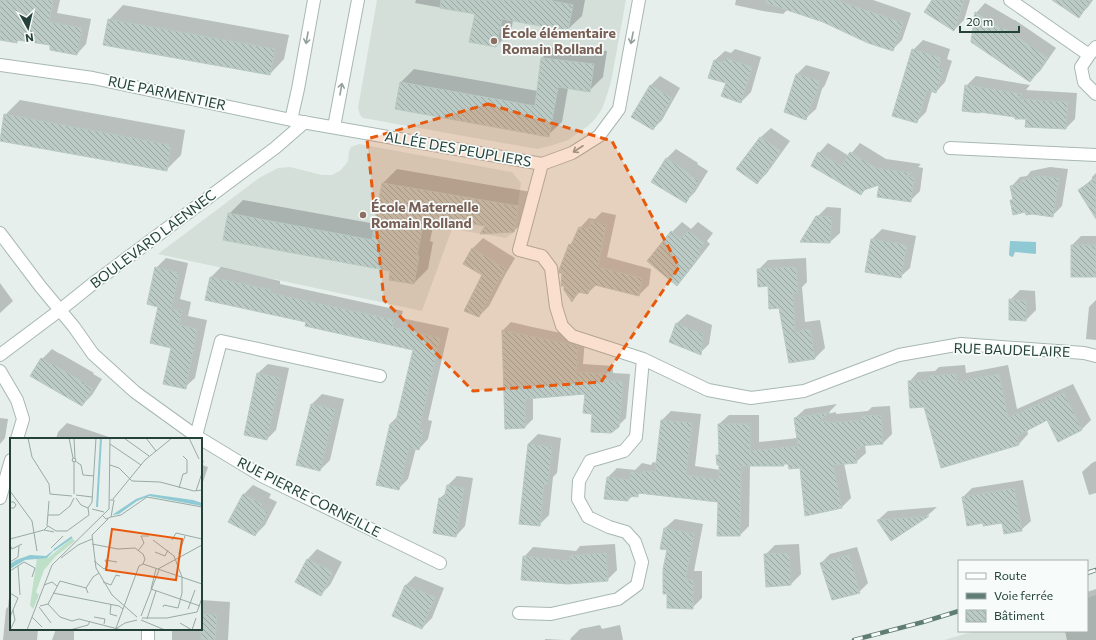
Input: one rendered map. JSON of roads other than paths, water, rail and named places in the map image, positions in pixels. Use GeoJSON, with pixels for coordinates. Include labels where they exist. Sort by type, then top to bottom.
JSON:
{"type":"FeatureCollection","features":[{"type":"Feature","properties":{"kind":"street"},"geometry":{"type":"LineString","coordinates":[[291,120],[314,0]]}},
{"type":"Feature","properties":{"kind":"street"},"geometry":{"type":"LineString","coordinates":[[334,127],[358,0]]}},
{"type":"Feature","properties":{"kind":"street","name":"ALLÉE DES PEUPLIERS"},"geometry":{"type":"LineString","coordinates":[[334,127],[542,164],[572,153],[599,136],[618,109],[639,0]]}},
{"type":"Feature","properties":{"kind":"street"},"geometry":{"type":"LineString","coordinates":[[1010,0],[1092,51],[1081,67],[1084,82],[1096,94]]}},
{"type":"Feature","properties":{"kind":"street","name":"RUE PARMENTIER"},"geometry":{"type":"LineString","coordinates":[[0,65],[93,78],[291,120],[334,127]]}},
{"type":"Feature","properties":{"kind":"street","name":"BOULEVARD LAENNEC"},"geometry":{"type":"LineString","coordinates":[[0,355],[275,148],[305,122]]}},
{"type":"Feature","properties":{"kind":"street"},"geometry":{"type":"LineString","coordinates":[[950,148],[1096,155]]}},
{"type":"Feature","properties":{"kind":"street","name":"RUE BAUDELAIRE"},"geometry":{"type":"LineString","coordinates":[[542,164],[519,250],[542,256],[551,268],[554,304],[562,326],[572,336],[643,359],[708,390],[751,398],[804,391],[899,355],[961,344],[1084,353],[1096,356]]}},
{"type":"Feature","properties":{"kind":"street","name":"RUE PIERRE CORNEILLE"},"geometry":{"type":"LineString","coordinates":[[1,237],[60,310],[93,354],[135,392],[199,438]]}},
{"type":"Feature","properties":{"kind":"street"},"geometry":{"type":"LineString","coordinates":[[196,436],[221,341],[380,376]]}},
{"type":"Feature","properties":{"kind":"street"},"geometry":{"type":"LineString","coordinates":[[520,613],[551,614],[618,599],[637,585],[642,562],[635,542],[626,532],[609,527],[588,517],[578,499],[578,481],[590,461],[624,451],[636,437],[643,359]]}},
{"type":"Feature","properties":{"kind":"street"},"geometry":{"type":"LineString","coordinates":[[0,371],[17,400],[23,419],[17,438]]}},
{"type":"Feature","properties":{"kind":"street","name":"RUE PIERRE CORNEILLE"},"geometry":{"type":"LineString","coordinates":[[202,440],[262,476],[440,564]]}},
{"type":"Feature","properties":{"kind":"street"},"geometry":{"type":"LineString","coordinates":[[0,498],[10,463]]}},
{"type":"Feature","properties":{"kind":"water"},"geometry":{"type":"Polygon","coordinates":[[[1010,241],[1036,242],[1036,253],[1015,252],[1013,257],[1010,256],[1010,241]]]}},
{"type":"Feature","properties":{"kind":"railway"},"geometry":{"type":"LineString","coordinates":[[1088,573],[1096,570]]}},
{"type":"Feature","properties":{"kind":"railway"},"geometry":{"type":"LineString","coordinates":[[854,640],[958,611]]}},
{"type":"Feature","properties":{"kind":"place","name":"École élémentaire Romain Rolland"},"geometry":{"type":"Point","coordinates":[494,41]}},
{"type":"Feature","properties":{"kind":"place","name":"École Maternelle Romain Rolland"},"geometry":{"type":"Point","coordinates":[363,215]}}]}
